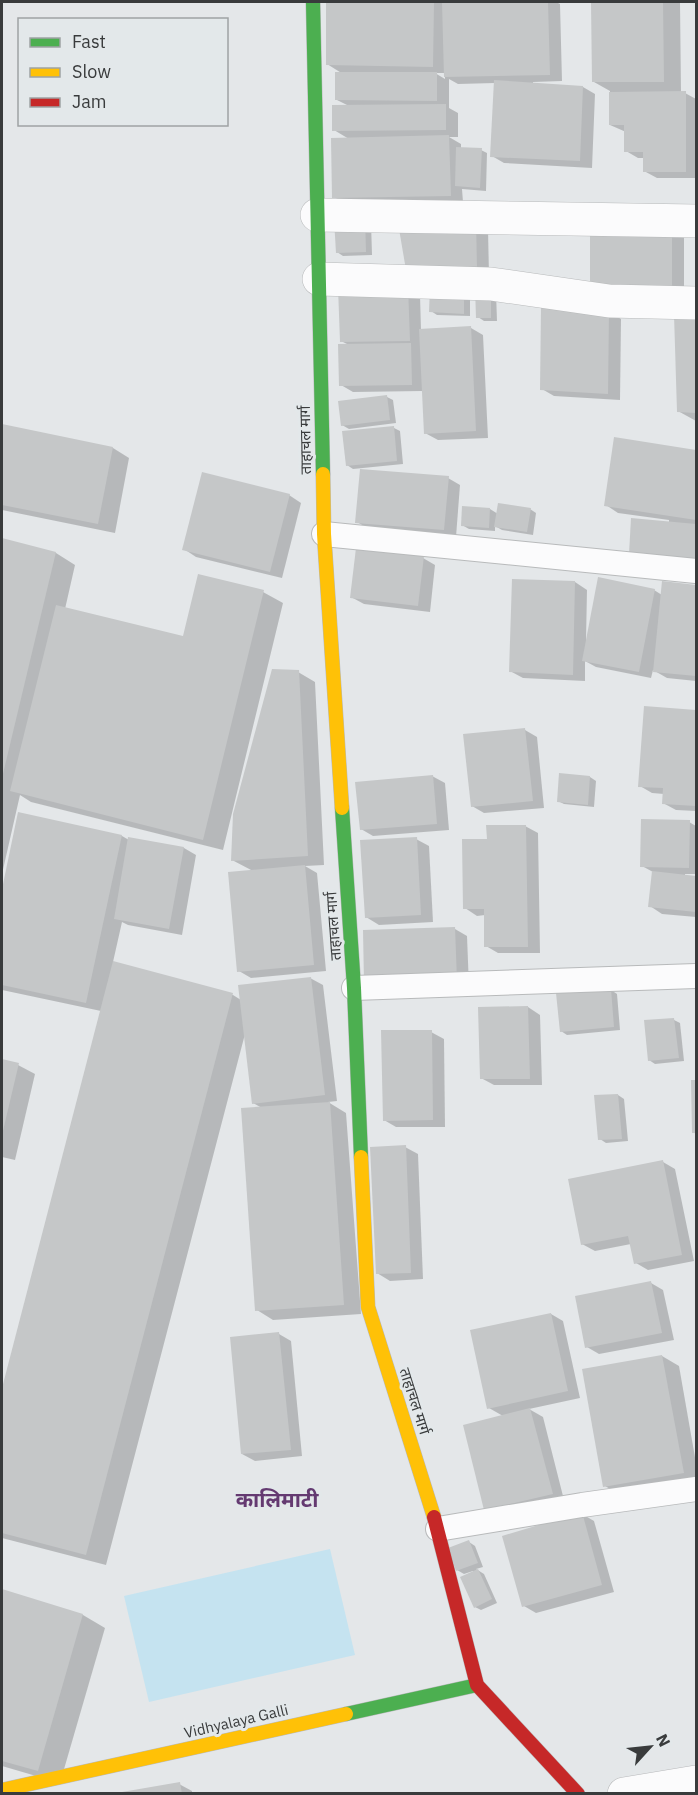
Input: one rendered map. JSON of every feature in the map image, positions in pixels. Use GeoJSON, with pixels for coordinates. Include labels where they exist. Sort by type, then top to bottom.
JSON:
{"type":"FeatureCollection","features":[{"type":"Feature","properties":{"kind":"street","name":"ताहाचल मार्ग"},"geometry":{"type":"LineString","coordinates":[[313,2],[324,534],[354,988],[368,1307],[438,1529],[477,1685],[578,1794]]}},
{"type":"Feature","properties":{"kind":"street"},"geometry":{"type":"LineString","coordinates":[[317,215],[696,221]]}},
{"type":"Feature","properties":{"kind":"street"},"geometry":{"type":"LineString","coordinates":[[318,279],[491,284],[609,301],[696,303]]}},
{"type":"Feature","properties":{"kind":"street","name":"Vidhyalaya Galli"},"geometry":{"type":"LineString","coordinates":[[2,1790],[477,1685]]}},
{"type":"Feature","properties":{"kind":"street"},"geometry":{"type":"LineString","coordinates":[[624,1794],[696,1782]]}},
{"type":"Feature","properties":{"kind":"lane"},"geometry":{"type":"LineString","coordinates":[[324,534],[696,571]]}},
{"type":"Feature","properties":{"kind":"lane"},"geometry":{"type":"LineString","coordinates":[[354,988],[696,976]]}},
{"type":"Feature","properties":{"kind":"lane"},"geometry":{"type":"LineString","coordinates":[[438,1529],[696,1489]]}},
{"type":"Feature","properties":{"kind":"shaded area"},"geometry":{"type":"Polygon","coordinates":[[[330,1549],[355,1655],[149,1702],[124,1596],[330,1549]]]}},
{"type":"Feature","properties":{"kind":"building"},"geometry":{"type":"Polygon","coordinates":[[[326,2],[434,2],[433,67],[326,65],[326,2]]]}},
{"type":"Feature","properties":{"kind":"building"},"geometry":{"type":"Polygon","coordinates":[[[442,2],[548,2],[550,75],[444,77],[442,2]]]}},
{"type":"Feature","properties":{"kind":"building"},"geometry":{"type":"Polygon","coordinates":[[[591,2],[663,2],[664,82],[592,82],[591,2]]]}},
{"type":"Feature","properties":{"kind":"building"},"geometry":{"type":"Polygon","coordinates":[[[335,72],[437,72],[437,101],[335,100],[335,72]]]}},
{"type":"Feature","properties":{"kind":"building"},"geometry":{"type":"Polygon","coordinates":[[[494,80],[583,86],[580,161],[490,157],[494,80]]]}},
{"type":"Feature","properties":{"kind":"building"},"geometry":{"type":"Polygon","coordinates":[[[686,91],[686,172],[643,172],[643,152],[624,152],[624,125],[609,125],[609,92],[686,91]]]}},
{"type":"Feature","properties":{"kind":"building"},"geometry":{"type":"Polygon","coordinates":[[[446,104],[446,130],[332,131],[332,105],[446,104]]]}},
{"type":"Feature","properties":{"kind":"building"},"geometry":{"type":"Polygon","coordinates":[[[449,135],[451,196],[332,198],[331,138],[449,135]]]}},
{"type":"Feature","properties":{"kind":"building"},"geometry":{"type":"Polygon","coordinates":[[[456,147],[482,148],[480,188],[455,186],[456,147]]]}},
{"type":"Feature","properties":{"kind":"building"},"geometry":{"type":"Polygon","coordinates":[[[365,217],[366,252],[336,253],[334,219],[365,217]]]}},
{"type":"Feature","properties":{"kind":"building"},"geometry":{"type":"Polygon","coordinates":[[[476,220],[477,269],[406,270],[398,223],[476,220]]]}},
{"type":"Feature","properties":{"kind":"building"},"geometry":{"type":"Polygon","coordinates":[[[590,227],[672,228],[672,290],[590,289],[590,227]]]}},
{"type":"Feature","properties":{"kind":"building"},"geometry":{"type":"Polygon","coordinates":[[[408,286],[410,341],[340,342],[338,287],[408,286]]]}},
{"type":"Feature","properties":{"kind":"building"},"geometry":{"type":"Polygon","coordinates":[[[430,287],[464,288],[464,314],[429,312],[430,287]]]}},
{"type":"Feature","properties":{"kind":"building"},"geometry":{"type":"Polygon","coordinates":[[[475,287],[491,287],[491,318],[476,318],[475,287]]]}},
{"type":"Feature","properties":{"kind":"building"},"geometry":{"type":"Polygon","coordinates":[[[541,307],[609,311],[608,394],[540,390],[541,307]]]}},
{"type":"Feature","properties":{"kind":"building"},"geometry":{"type":"Polygon","coordinates":[[[674,314],[696,314],[696,413],[677,412],[674,314]]]}},
{"type":"Feature","properties":{"kind":"building"},"geometry":{"type":"Polygon","coordinates":[[[471,326],[476,431],[424,434],[419,329],[471,326]]]}},
{"type":"Feature","properties":{"kind":"building"},"geometry":{"type":"Polygon","coordinates":[[[411,343],[412,385],[339,386],[338,344],[411,343]]]}},
{"type":"Feature","properties":{"kind":"building"},"geometry":{"type":"Polygon","coordinates":[[[387,395],[390,420],[341,426],[338,401],[387,395]]]}},
{"type":"Feature","properties":{"kind":"building"},"geometry":{"type":"Polygon","coordinates":[[[2,424],[113,447],[98,524],[2,505],[2,424]]]}},
{"type":"Feature","properties":{"kind":"building"},"geometry":{"type":"Polygon","coordinates":[[[394,426],[397,461],[346,466],[342,431],[394,426]]]}},
{"type":"Feature","properties":{"kind":"building"},"geometry":{"type":"Polygon","coordinates":[[[614,437],[696,450],[696,520],[604,506],[614,437]]]}},
{"type":"Feature","properties":{"kind":"building"},"geometry":{"type":"Polygon","coordinates":[[[360,469],[449,476],[444,530],[355,523],[360,469]]]}},
{"type":"Feature","properties":{"kind":"building"},"geometry":{"type":"Polygon","coordinates":[[[202,472],[290,494],[270,572],[182,550],[202,472]]]}},
{"type":"Feature","properties":{"kind":"building"},"geometry":{"type":"Polygon","coordinates":[[[498,503],[531,508],[527,532],[494,527],[498,503]]]}},
{"type":"Feature","properties":{"kind":"building"},"geometry":{"type":"Polygon","coordinates":[[[462,506],[490,508],[489,528],[461,526],[462,506]]]}},
{"type":"Feature","properties":{"kind":"building"},"geometry":{"type":"Polygon","coordinates":[[[631,518],[696,524],[696,561],[629,554],[631,518]]]}},
{"type":"Feature","properties":{"kind":"building"},"geometry":{"type":"Polygon","coordinates":[[[2,538],[56,552],[2,778],[2,538]]]}},
{"type":"Feature","properties":{"kind":"building"},"geometry":{"type":"Polygon","coordinates":[[[356,548],[424,556],[418,606],[350,598],[356,548]]]}},
{"type":"Feature","properties":{"kind":"building"},"geometry":{"type":"Polygon","coordinates":[[[198,574],[264,590],[203,840],[10,791],[56,605],[183,636],[198,574]]]}},
{"type":"Feature","properties":{"kind":"building"},"geometry":{"type":"Polygon","coordinates":[[[598,577],[655,589],[639,672],[582,661],[598,577]]]}},
{"type":"Feature","properties":{"kind":"building"},"geometry":{"type":"Polygon","coordinates":[[[512,579],[575,581],[573,675],[509,672],[512,579]]]}},
{"type":"Feature","properties":{"kind":"building"},"geometry":{"type":"Polygon","coordinates":[[[662,581],[696,585],[696,676],[653,672],[662,581]]]}},
{"type":"Feature","properties":{"kind":"building"},"geometry":{"type":"Polygon","coordinates":[[[272,669],[299,670],[308,856],[231,861],[233,814],[272,669]]]}},
{"type":"Feature","properties":{"kind":"building"},"geometry":{"type":"Polygon","coordinates":[[[644,706],[696,710],[696,806],[662,804],[663,788],[638,787],[644,706]]]}},
{"type":"Feature","properties":{"kind":"building"},"geometry":{"type":"Polygon","coordinates":[[[525,728],[533,801],[471,807],[463,734],[525,728]]]}},
{"type":"Feature","properties":{"kind":"building"},"geometry":{"type":"Polygon","coordinates":[[[559,773],[590,776],[588,805],[557,802],[559,773]]]}},
{"type":"Feature","properties":{"kind":"building"},"geometry":{"type":"Polygon","coordinates":[[[433,775],[437,824],[360,830],[355,782],[433,775]]]}},
{"type":"Feature","properties":{"kind":"building"},"geometry":{"type":"Polygon","coordinates":[[[18,812],[122,835],[86,1003],[2,985],[2,889],[18,812]]]}},
{"type":"Feature","properties":{"kind":"building"},"geometry":{"type":"Polygon","coordinates":[[[641,819],[690,820],[689,868],[640,867],[641,819]]]}},
{"type":"Feature","properties":{"kind":"building"},"geometry":{"type":"Polygon","coordinates":[[[486,825],[526,825],[528,947],[484,947],[484,909],[463,909],[462,839],[487,839],[486,825]]]}},
{"type":"Feature","properties":{"kind":"building"},"geometry":{"type":"Polygon","coordinates":[[[128,837],[184,847],[169,929],[114,919],[128,837]]]}},
{"type":"Feature","properties":{"kind":"building"},"geometry":{"type":"Polygon","coordinates":[[[417,837],[421,915],[365,918],[360,840],[417,837]]]}},
{"type":"Feature","properties":{"kind":"building"},"geometry":{"type":"Polygon","coordinates":[[[305,865],[314,965],[237,972],[228,872],[305,865]]]}},
{"type":"Feature","properties":{"kind":"building"},"geometry":{"type":"Polygon","coordinates":[[[652,871],[696,876],[696,912],[648,907],[652,871]]]}},
{"type":"Feature","properties":{"kind":"building"},"geometry":{"type":"Polygon","coordinates":[[[455,927],[457,981],[364,983],[363,930],[455,927]]]}},
{"type":"Feature","properties":{"kind":"building"},"geometry":{"type":"Polygon","coordinates":[[[113,961],[233,993],[86,1555],[2,1533],[2,1388],[113,961]]]}},
{"type":"Feature","properties":{"kind":"building"},"geometry":{"type":"Polygon","coordinates":[[[311,977],[325,1095],[252,1104],[238,985],[311,977]]]}},
{"type":"Feature","properties":{"kind":"building"},"geometry":{"type":"Polygon","coordinates":[[[611,989],[614,1027],[560,1032],[556,993],[611,989]]]}},
{"type":"Feature","properties":{"kind":"building"},"geometry":{"type":"Polygon","coordinates":[[[528,1006],[530,1079],[480,1079],[478,1007],[528,1006]]]}},
{"type":"Feature","properties":{"kind":"building"},"geometry":{"type":"Polygon","coordinates":[[[674,1018],[679,1058],[648,1061],[644,1020],[674,1018]]]}},
{"type":"Feature","properties":{"kind":"building"},"geometry":{"type":"Polygon","coordinates":[[[381,1030],[432,1030],[433,1120],[383,1121],[381,1030]]]}},
{"type":"Feature","properties":{"kind":"building"},"geometry":{"type":"Polygon","coordinates":[[[2,1059],[19,1063],[2,1135],[2,1059]]]}},
{"type":"Feature","properties":{"kind":"building"},"geometry":{"type":"Polygon","coordinates":[[[691,1080],[696,1080],[696,1133],[692,1133],[691,1080]]]}},
{"type":"Feature","properties":{"kind":"building"},"geometry":{"type":"Polygon","coordinates":[[[618,1094],[622,1139],[598,1140],[594,1095],[618,1094]]]}},
{"type":"Feature","properties":{"kind":"building"},"geometry":{"type":"Polygon","coordinates":[[[330,1102],[344,1305],[255,1311],[241,1108],[330,1102]]]}},
{"type":"Feature","properties":{"kind":"building"},"geometry":{"type":"Polygon","coordinates":[[[406,1145],[411,1273],[376,1274],[370,1147],[406,1145]]]}},
{"type":"Feature","properties":{"kind":"building"},"geometry":{"type":"Polygon","coordinates":[[[663,1160],[682,1255],[634,1264],[628,1236],[581,1245],[568,1179],[663,1160]]]}},
{"type":"Feature","properties":{"kind":"building"},"geometry":{"type":"Polygon","coordinates":[[[651,1281],[662,1333],[585,1348],[575,1296],[651,1281]]]}},
{"type":"Feature","properties":{"kind":"building"},"geometry":{"type":"Polygon","coordinates":[[[551,1313],[568,1391],[487,1409],[470,1330],[551,1313]]]}},
{"type":"Feature","properties":{"kind":"building"},"geometry":{"type":"Polygon","coordinates":[[[279,1332],[291,1450],[241,1454],[230,1337],[279,1332]]]}},
{"type":"Feature","properties":{"kind":"building"},"geometry":{"type":"Polygon","coordinates":[[[662,1355],[684,1473],[603,1487],[582,1369],[662,1355]]]}},
{"type":"Feature","properties":{"kind":"building"},"geometry":{"type":"Polygon","coordinates":[[[530,1408],[553,1494],[484,1510],[463,1425],[530,1408]]]}},
{"type":"Feature","properties":{"kind":"building"},"geometry":{"type":"Polygon","coordinates":[[[582,1512],[602,1585],[522,1607],[502,1536],[582,1512]]]}},
{"type":"Feature","properties":{"kind":"building"},"geometry":{"type":"Polygon","coordinates":[[[469,1540],[478,1563],[456,1571],[448,1548],[469,1540]]]}},
{"type":"Feature","properties":{"kind":"building"},"geometry":{"type":"Polygon","coordinates":[[[478,1569],[492,1599],[474,1608],[460,1577],[478,1569]]]}},
{"type":"Feature","properties":{"kind":"building"},"geometry":{"type":"Polygon","coordinates":[[[2,1589],[83,1614],[38,1771],[2,1761],[2,1589]]]}},
{"type":"Feature","properties":{"kind":"building"},"geometry":{"type":"Polygon","coordinates":[[[180,1782],[182,1794],[122,1794],[122,1792],[180,1782]]]}},
{"type":"Feature","properties":{"kind":"traffic: fast"},"geometry":{"type":"LineString","coordinates":[[313,2],[323,474]]}},
{"type":"Feature","properties":{"kind":"traffic: fast"},"geometry":{"type":"LineString","coordinates":[[342,808],[354,988],[361,1157]]}},
{"type":"Feature","properties":{"kind":"traffic: fast"},"geometry":{"type":"LineString","coordinates":[[346,1714],[477,1685]]}},
{"type":"Feature","properties":{"kind":"traffic: slow"},"geometry":{"type":"LineString","coordinates":[[323,474],[324,534],[342,808]]}},
{"type":"Feature","properties":{"kind":"traffic: slow"},"geometry":{"type":"LineString","coordinates":[[361,1157],[368,1307],[434,1517]]}},
{"type":"Feature","properties":{"kind":"traffic: slow"},"geometry":{"type":"LineString","coordinates":[[2,1790],[346,1714]]}},
{"type":"Feature","properties":{"kind":"traffic: jam"},"geometry":{"type":"LineString","coordinates":[[434,1517],[477,1685],[578,1794]]}},
{"type":"Feature","properties":{"kind":"district","name":"कालिमाटी"},"geometry":{"type":"Point","coordinates":[277,1499]}}]}
